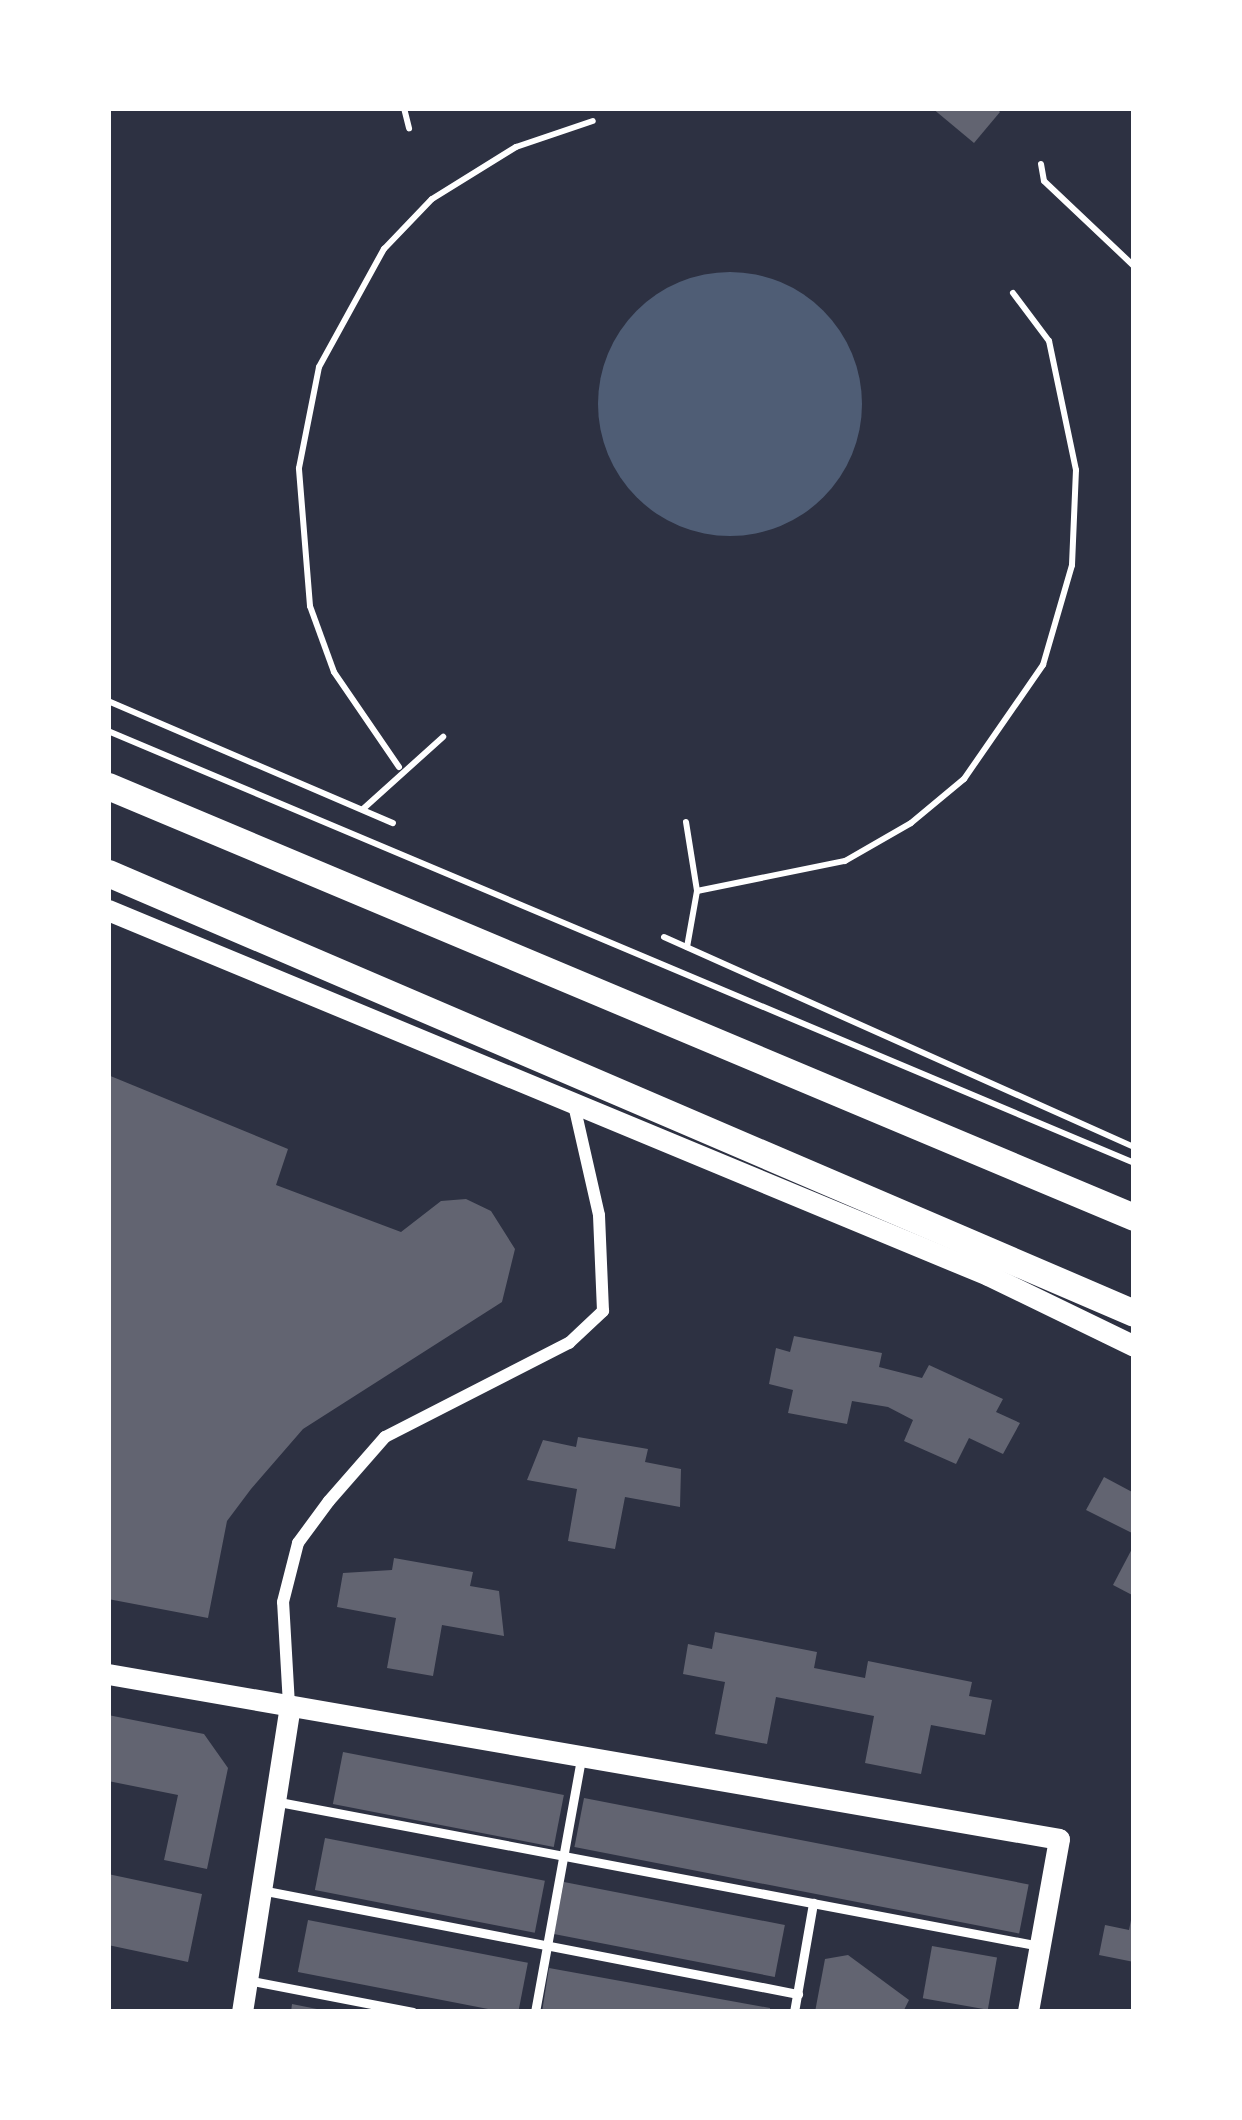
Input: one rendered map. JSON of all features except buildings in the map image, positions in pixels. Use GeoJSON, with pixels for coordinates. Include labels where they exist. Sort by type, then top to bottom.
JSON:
{"type":"FeatureCollection","features":[{"type":"Feature","properties":{"kind":"main road"},"geometry":{"type":"LineString","coordinates":[[108,786],[1134,1216]]}},
{"type":"Feature","properties":{"kind":"main road"},"geometry":{"type":"LineString","coordinates":[[108,873],[568,1062],[1134,1312]]}},
{"type":"Feature","properties":{"kind":"street"},"geometry":{"type":"LineString","coordinates":[[108,910],[574,1104],[1134,1346]]}},
{"type":"Feature","properties":{"kind":"street"},"geometry":{"type":"LineString","coordinates":[[242,2012],[266,1891],[290,1706],[283,1602],[298,1544],[385,1437],[569,1343],[603,1311],[599,1215],[568,1062]]}},
{"type":"Feature","properties":{"kind":"street"},"geometry":{"type":"LineString","coordinates":[[108,1673],[580,1760],[1059,1839],[1028,2012]]}},
{"type":"Feature","properties":{"kind":"lane"},"geometry":{"type":"LineString","coordinates":[[535,2012],[580,1760]]}},
{"type":"Feature","properties":{"kind":"lane"},"geometry":{"type":"LineString","coordinates":[[278,1801],[1040,1946]]}},
{"type":"Feature","properties":{"kind":"lane"},"geometry":{"type":"LineString","coordinates":[[266,1891],[797,1994]]}},
{"type":"Feature","properties":{"kind":"lane"},"geometry":{"type":"LineString","coordinates":[[794,2012],[813,1903]]}},
{"type":"Feature","properties":{"kind":"lane"},"geometry":{"type":"LineString","coordinates":[[247,1980],[413,2012]]}},
{"type":"Feature","properties":{"kind":"path"},"geometry":{"type":"LineString","coordinates":[[404,108],[409,128]]}},
{"type":"Feature","properties":{"kind":"path"},"geometry":{"type":"LineString","coordinates":[[398,767],[334,672],[310,606],[299,468],[320,367],[384,250],[432,199],[516,147],[593,121]]}},
{"type":"Feature","properties":{"kind":"path"},"geometry":{"type":"LineString","coordinates":[[1041,164],[1044,182],[1134,266]]}},
{"type":"Feature","properties":{"kind":"path"},"geometry":{"type":"LineString","coordinates":[[697,891],[845,861],[911,823],[964,779],[1043,665],[1072,565],[1077,486],[1049,341],[1013,293]]}},
{"type":"Feature","properties":{"kind":"path"},"geometry":{"type":"LineString","coordinates":[[108,701],[393,823]]}},
{"type":"Feature","properties":{"kind":"path"},"geometry":{"type":"LineString","coordinates":[[108,731],[1134,1163]]}},
{"type":"Feature","properties":{"kind":"path"},"geometry":{"type":"LineString","coordinates":[[363,809],[398,767],[443,737]]}},
{"type":"Feature","properties":{"kind":"path"},"geometry":{"type":"LineString","coordinates":[[686,822],[697,891],[687,947]]}},
{"type":"Feature","properties":{"kind":"path"},"geometry":{"type":"LineString","coordinates":[[664,937],[1134,1147]]}},
{"type":"Feature","properties":{"kind":"water"},"geometry":{"type":"Polygon","coordinates":[[[730,272],[780,282],[823,311],[852,354],[862,404],[852,454],[823,497],[780,526],[730,536],[680,526],[637,497],[608,454],[598,404],[608,354],[637,311],[680,282],[730,272]]]}}]}
